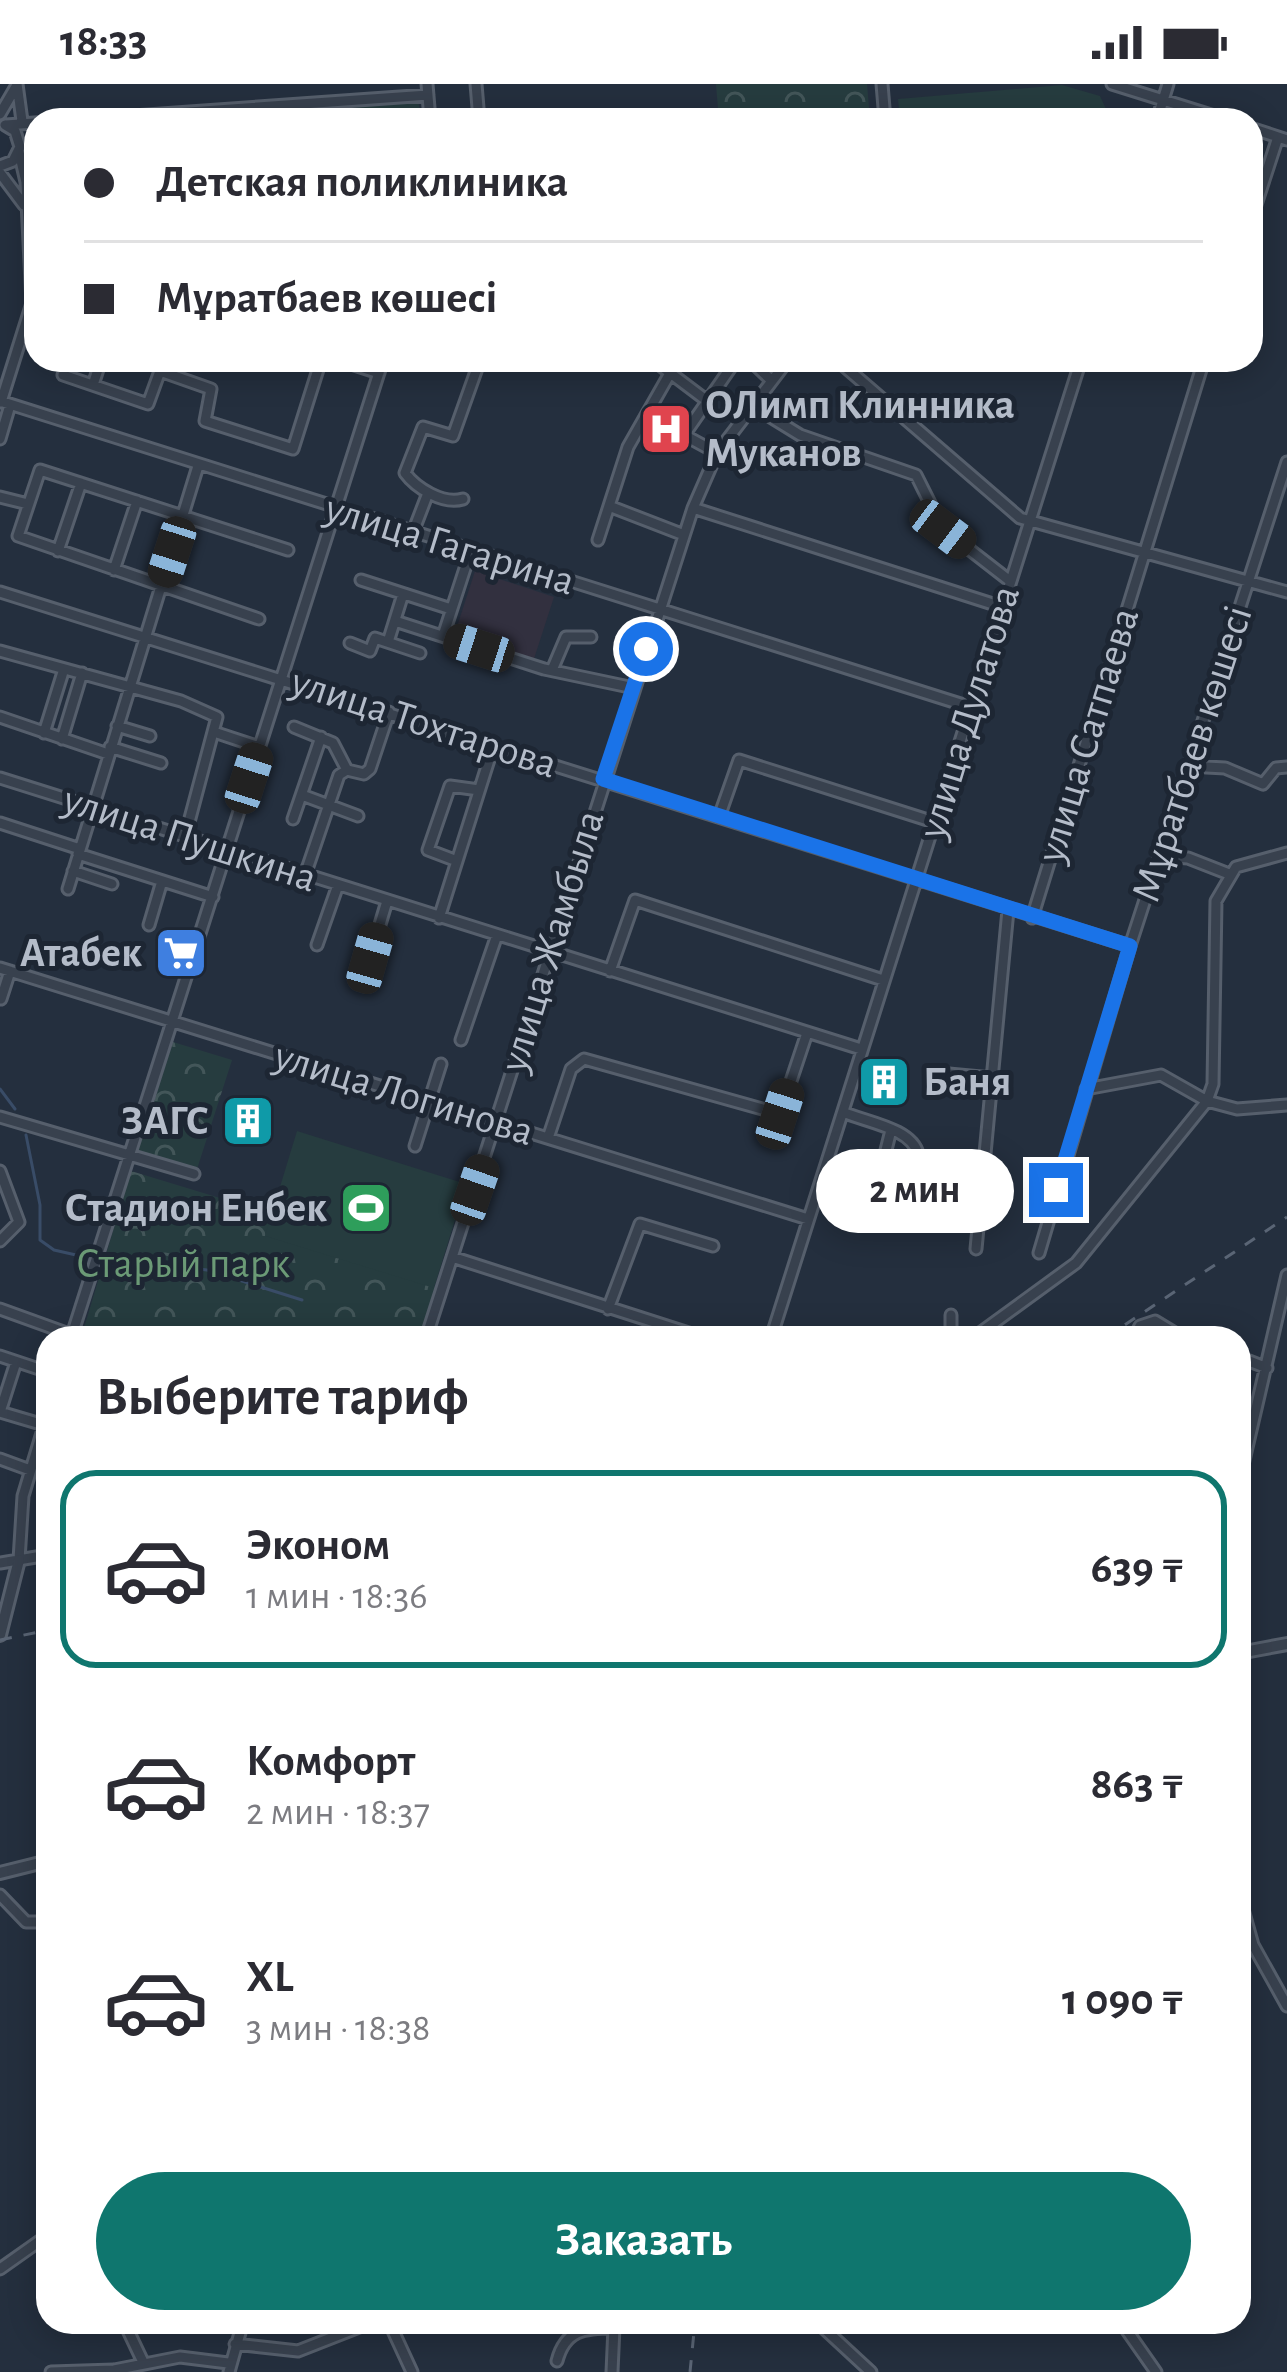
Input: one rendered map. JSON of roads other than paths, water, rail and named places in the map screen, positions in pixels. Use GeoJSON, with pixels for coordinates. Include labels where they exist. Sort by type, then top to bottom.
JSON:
{"type":"FeatureCollection","features":[{"type":"Feature","properties":{"kind":"street"},"geometry":{"type":"LineString","coordinates":[[2,121],[17,84]]}},
{"type":"Feature","properties":{"kind":"street"},"geometry":{"type":"LineString","coordinates":[[2,121],[22,121],[17,84]]}},
{"type":"Feature","properties":{"kind":"street"},"geometry":{"type":"LineString","coordinates":[[1112,84],[1191,108]]}},
{"type":"Feature","properties":{"kind":"street"},"geometry":{"type":"LineString","coordinates":[[1161,108],[1168,84]]}},
{"type":"Feature","properties":{"kind":"street"},"geometry":{"type":"LineString","coordinates":[[187,108],[427,89]]}},
{"type":"Feature","properties":{"kind":"street"},"geometry":{"type":"LineString","coordinates":[[2,121],[18,136],[24,189]]}},
{"type":"Feature","properties":{"kind":"street"},"geometry":{"type":"LineString","coordinates":[[1263,190],[1283,139]]}},
{"type":"Feature","properties":{"kind":"street"},"geometry":{"type":"LineString","coordinates":[[24,159],[3,168],[24,205]]}},
{"type":"Feature","properties":{"kind":"street"},"geometry":{"type":"LineString","coordinates":[[0,439],[4,403],[24,338]]}},
{"type":"Feature","properties":{"kind":"street"},"geometry":{"type":"LineString","coordinates":[[93,386],[97,372]]}},
{"type":"Feature","properties":{"kind":"street"},"geometry":{"type":"LineString","coordinates":[[63,375],[148,404],[160,372]]}},
{"type":"Feature","properties":{"kind":"street"},"geometry":{"type":"LineString","coordinates":[[175,372],[211,388],[205,421],[292,449],[317,372]]}},
{"type":"Feature","properties":{"kind":"street"},"geometry":{"type":"LineString","coordinates":[[75,1326],[376,372]]}},
{"type":"Feature","properties":{"kind":"street"},"geometry":{"type":"LineString","coordinates":[[463,499],[455,502],[428,494],[405,473],[423,427],[453,436],[476,372]]}},
{"type":"Feature","properties":{"kind":"street"},"geometry":{"type":"LineString","coordinates":[[667,372],[706,400]]}},
{"type":"Feature","properties":{"kind":"street"},"geometry":{"type":"LineString","coordinates":[[717,453],[684,435],[727,372]]}},
{"type":"Feature","properties":{"kind":"street"},"geometry":{"type":"LineString","coordinates":[[763,372],[771,380]]}},
{"type":"Feature","properties":{"kind":"street","name":"улица Жамбыла"},"geometry":{"type":"LineString","coordinates":[[430,1326],[693,508],[717,453],[778,372]]}},
{"type":"Feature","properties":{"kind":"street"},"geometry":{"type":"LineString","coordinates":[[851,372],[1029,521],[1287,592]]}},
{"type":"Feature","properties":{"kind":"street","name":"улица Дулатова"},"geometry":{"type":"LineString","coordinates":[[775,1326],[1077,372]]}},
{"type":"Feature","properties":{"kind":"street","name":"улица Сатпаева"},"geometry":{"type":"LineString","coordinates":[[1031,918],[1200,372]]}},
{"type":"Feature","properties":{"kind":"street"},"geometry":{"type":"LineString","coordinates":[[598,540],[628,447],[670,375]]}},
{"type":"Feature","properties":{"kind":"street","name":"улица Гагарина"},"geometry":{"type":"LineString","coordinates":[[4,403],[970,707]]}},
{"type":"Feature","properties":{"kind":"street"},"geometry":{"type":"LineString","coordinates":[[752,405],[800,435],[916,475],[943,529],[1010,581]]}},
{"type":"Feature","properties":{"kind":"street","name":"Мұратбаев көшесі"},"geometry":{"type":"LineString","coordinates":[[1039,1253],[1130,946],[1287,462]]}},
{"type":"Feature","properties":{"kind":"street"},"geometry":{"type":"LineString","coordinates":[[68,889],[198,466]]}},
{"type":"Feature","properties":{"kind":"street"},"geometry":{"type":"LineString","coordinates":[[260,620],[18,536],[40,470],[288,550]]}},
{"type":"Feature","properties":{"kind":"street"},"geometry":{"type":"LineString","coordinates":[[58,551],[81,483]]}},
{"type":"Feature","properties":{"kind":"street"},"geometry":{"type":"LineString","coordinates":[[413,532],[428,494]]}},
{"type":"Feature","properties":{"kind":"street"},"geometry":{"type":"LineString","coordinates":[[0,496],[28,504]]}},
{"type":"Feature","properties":{"kind":"street"},"geometry":{"type":"LineString","coordinates":[[114,570],[137,500]]}},
{"type":"Feature","properties":{"kind":"street"},"geometry":{"type":"LineString","coordinates":[[609,506],[684,535]]}},
{"type":"Feature","properties":{"kind":"street"},"geometry":{"type":"LineString","coordinates":[[693,508],[1002,607]]}},
{"type":"Feature","properties":{"kind":"street"},"geometry":{"type":"LineString","coordinates":[[442,636],[470,553]]}},
{"type":"Feature","properties":{"kind":"street"},"geometry":{"type":"LineString","coordinates":[[362,580],[452,609]]}},
{"type":"Feature","properties":{"kind":"street","name":"улица Тохтарова"},"geometry":{"type":"LineString","coordinates":[[0,592],[280,676],[1008,910]]}},
{"type":"Feature","properties":{"kind":"street"},"geometry":{"type":"LineString","coordinates":[[388,642],[403,594]]}},
{"type":"Feature","properties":{"kind":"street"},"geometry":{"type":"LineString","coordinates":[[394,621],[552,670],[634,688]]}},
{"type":"Feature","properties":{"kind":"street"},"geometry":{"type":"LineString","coordinates":[[552,670],[566,637],[591,637]]}},
{"type":"Feature","properties":{"kind":"street"},"geometry":{"type":"LineString","coordinates":[[350,643],[370,650],[375,638],[420,652]]}},
{"type":"Feature","properties":{"kind":"street"},"geometry":{"type":"LineString","coordinates":[[0,651],[63,672],[129,686],[214,716],[217,733],[185,837]]}},
{"type":"Feature","properties":{"kind":"street"},"geometry":{"type":"LineString","coordinates":[[44,733],[63,672]]}},
{"type":"Feature","properties":{"kind":"street"},"geometry":{"type":"LineString","coordinates":[[62,739],[82,673]]}},
{"type":"Feature","properties":{"kind":"street"},"geometry":{"type":"LineString","coordinates":[[305,875],[339,775],[347,770],[364,774],[370,769],[389,712]]}},
{"type":"Feature","properties":{"kind":"street"},"geometry":{"type":"LineString","coordinates":[[0,717],[62,739],[161,763]]}},
{"type":"Feature","properties":{"kind":"street"},"geometry":{"type":"LineString","coordinates":[[117,726],[150,736]]}},
{"type":"Feature","properties":{"kind":"street"},"geometry":{"type":"LineString","coordinates":[[294,727],[320,736],[340,751],[347,770]]}},
{"type":"Feature","properties":{"kind":"street"},"geometry":{"type":"LineString","coordinates":[[217,733],[259,747]]}},
{"type":"Feature","properties":{"kind":"street"},"geometry":{"type":"LineString","coordinates":[[293,819],[320,736]]}},
{"type":"Feature","properties":{"kind":"street"},"geometry":{"type":"LineString","coordinates":[[439,918],[494,744]]}},
{"type":"Feature","properties":{"kind":"street"},"geometry":{"type":"LineString","coordinates":[[719,818],[739,760],[934,822]]}},
{"type":"Feature","properties":{"kind":"street"},"geometry":{"type":"LineString","coordinates":[[1188,766],[1225,768],[1263,784],[1276,768],[1287,767]]}},
{"type":"Feature","properties":{"kind":"street","name":"улица Пушкина"},"geometry":{"type":"LineString","coordinates":[[0,778],[861,1049]]}},
{"type":"Feature","properties":{"kind":"street"},"geometry":{"type":"LineString","coordinates":[[457,861],[428,850],[450,786],[479,790]]}},
{"type":"Feature","properties":{"kind":"street"},"geometry":{"type":"LineString","coordinates":[[302,795],[358,816]]}},
{"type":"Feature","properties":{"kind":"street"},"geometry":{"type":"LineString","coordinates":[[0,823],[213,897]]}},
{"type":"Feature","properties":{"kind":"street"},"geometry":{"type":"LineString","coordinates":[[990,1326],[1076,1264],[1207,1100],[1213,1084],[1216,901],[1229,874],[1258,858],[1287,853]]}},
{"type":"Feature","properties":{"kind":"street"},"geometry":{"type":"LineString","coordinates":[[1160,856],[1207,863],[1229,874]]}},
{"type":"Feature","properties":{"kind":"street"},"geometry":{"type":"LineString","coordinates":[[73,872],[112,884]]}},
{"type":"Feature","properties":{"kind":"street"},"geometry":{"type":"LineString","coordinates":[[149,925],[162,881]]}},
{"type":"Feature","properties":{"kind":"street"},"geometry":{"type":"LineString","coordinates":[[317,945],[338,885]]}},
{"type":"Feature","properties":{"kind":"street"},"geometry":{"type":"LineString","coordinates":[[610,971],[635,900],[884,980]]}},
{"type":"Feature","properties":{"kind":"street"},"geometry":{"type":"LineString","coordinates":[[370,958],[387,901]]}},
{"type":"Feature","properties":{"kind":"street"},"geometry":{"type":"LineString","coordinates":[[1008,910],[1130,946]]}},
{"type":"Feature","properties":{"kind":"street","name":"улица Сатпаева"},"geometry":{"type":"LineString","coordinates":[[976,1249],[1008,910]]}},
{"type":"Feature","properties":{"kind":"street"},"geometry":{"type":"LineString","coordinates":[[461,1040],[497,935]]}},
{"type":"Feature","properties":{"kind":"street"},"geometry":{"type":"LineString","coordinates":[[1,999],[5,970]]}},
{"type":"Feature","properties":{"kind":"street","name":"улица Логинова"},"geometry":{"type":"LineString","coordinates":[[5,970],[808,1219]]}},
{"type":"Feature","properties":{"kind":"street"},"geometry":{"type":"LineString","coordinates":[[548,1138],[571,1069],[584,1059],[780,1114],[807,1033]]}},
{"type":"Feature","properties":{"kind":"street"},"geometry":{"type":"LineString","coordinates":[[415,1146],[441,1064]]}},
{"type":"Feature","properties":{"kind":"street"},"geometry":{"type":"LineString","coordinates":[[938,1073],[992,1078]]}},
{"type":"Feature","properties":{"kind":"street"},"geometry":{"type":"LineString","coordinates":[[1086,1089],[1161,1075],[1207,1100],[1237,1109],[1287,1105]]}},
{"type":"Feature","properties":{"kind":"street"},"geometry":{"type":"LineString","coordinates":[[843,1112],[891,1130],[918,1150],[900,1182],[881,1170],[891,1130]]}},
{"type":"Feature","properties":{"kind":"street"},"geometry":{"type":"LineString","coordinates":[[0,1117],[194,1174]]}},
{"type":"Feature","properties":{"kind":"street"},"geometry":{"type":"LineString","coordinates":[[0,1171],[19,1222],[0,1241]]}},
{"type":"Feature","properties":{"kind":"street"},"geometry":{"type":"LineString","coordinates":[[608,1309],[640,1224],[713,1246]]}},
{"type":"Feature","properties":{"kind":"street"},"geometry":{"type":"LineString","coordinates":[[452,1257],[664,1326]]}},
{"type":"Feature","properties":{"kind":"street"},"geometry":{"type":"LineString","coordinates":[[1251,1429],[1287,1275]]}},
{"type":"Feature","properties":{"kind":"street"},"geometry":{"type":"LineString","coordinates":[[0,1310],[44,1326]]}},
{"type":"Feature","properties":{"kind":"street"},"geometry":{"type":"LineString","coordinates":[[951,1315],[951,1326]]}},
{"type":"Feature","properties":{"kind":"street"},"geometry":{"type":"LineString","coordinates":[[0,1356],[36,1368]]}},
{"type":"Feature","properties":{"kind":"street"},"geometry":{"type":"LineString","coordinates":[[16,1362],[0,1412],[36,1417]]}},
{"type":"Feature","properties":{"kind":"street"},"geometry":{"type":"LineString","coordinates":[[1251,1362],[1267,1368]]}},
{"type":"Feature","properties":{"kind":"street"},"geometry":{"type":"LineString","coordinates":[[0,1634],[19,1560],[23,1496],[36,1451]]}},
{"type":"Feature","properties":{"kind":"street"},"geometry":{"type":"LineString","coordinates":[[0,1459],[30,1470]]}},
{"type":"Feature","properties":{"kind":"street"},"geometry":{"type":"LineString","coordinates":[[0,1563],[36,1557]]}},
{"type":"Feature","properties":{"kind":"street"},"geometry":{"type":"LineString","coordinates":[[1251,1651],[1287,1645]]}},
{"type":"Feature","properties":{"kind":"street"},"geometry":{"type":"LineString","coordinates":[[0,1873],[36,1864]]}},
{"type":"Feature","properties":{"kind":"street"},"geometry":{"type":"LineString","coordinates":[[0,1895],[26,1922],[36,1922]]}},
{"type":"Feature","properties":{"kind":"street"},"geometry":{"type":"LineString","coordinates":[[1251,1938],[1287,2006]]}},
{"type":"Feature","properties":{"kind":"street"},"geometry":{"type":"LineString","coordinates":[[0,2269],[36,2244]]}},
{"type":"Feature","properties":{"kind":"street"},"geometry":{"type":"LineString","coordinates":[[129,2334],[142,2362]]}},
{"type":"Feature","properties":{"kind":"street"},"geometry":{"type":"LineString","coordinates":[[51,2372],[114,2370],[180,2357],[229,2368],[239,2334]]}},
{"type":"Feature","properties":{"kind":"street"},"geometry":{"type":"LineString","coordinates":[[235,2344],[298,2351],[341,2334]]}},
{"type":"Feature","properties":{"kind":"street"},"geometry":{"type":"LineString","coordinates":[[395,2334],[412,2372]]}},
{"type":"Feature","properties":{"kind":"street"},"geometry":{"type":"LineString","coordinates":[[556,2361],[568,2336],[576,2334]]}},
{"type":"Feature","properties":{"kind":"street"},"geometry":{"type":"LineString","coordinates":[[612,2372],[614,2334]]}},
{"type":"Feature","properties":{"kind":"street"},"geometry":{"type":"LineString","coordinates":[[830,2334],[871,2372]]}},
{"type":"Feature","properties":{"kind":"street"},"geometry":{"type":"LineString","coordinates":[[1129,2334],[1156,2372]]}},
{"type":"Feature","properties":{"kind":"waterway"},"geometry":{"type":"LineString","coordinates":[[0,1089],[15,1109]]}},
{"type":"Feature","properties":{"kind":"waterway"},"geometry":{"type":"LineString","coordinates":[[26,1135],[40,1205],[40,1240],[54,1250],[76,1255]]}},
{"type":"Feature","properties":{"kind":"waterway"},"geometry":{"type":"LineString","coordinates":[[109,1258],[207,1270],[302,1300]]}},
{"type":"Feature","properties":{"kind":"railway"},"geometry":{"type":"LineString","coordinates":[[1123,1326],[1287,1217]]}},
{"type":"Feature","properties":{"kind":"railway"},"geometry":{"type":"LineString","coordinates":[[0,1640],[36,1632]]}},
{"type":"Feature","properties":{"kind":"railway"},"geometry":{"type":"LineString","coordinates":[[690,2372],[694,2334]]}},
{"type":"Feature","properties":{"kind":"place","name":"ОЛимп Клинника Муканов"},"geometry":{"type":"Point","coordinates":[666,429]}},
{"type":"Feature","properties":{"kind":"place","name":"Атабек"},"geometry":{"type":"Point","coordinates":[181,953]}},
{"type":"Feature","properties":{"kind":"place","name":"Баня"},"geometry":{"type":"Point","coordinates":[884,1082]}},
{"type":"Feature","properties":{"kind":"place","name":"ЗАГС"},"geometry":{"type":"Point","coordinates":[248,1121]}},
{"type":"Feature","properties":{"kind":"place","name":"Стадион Енбек"},"geometry":{"type":"Point","coordinates":[366,1208]}},
{"type":"Feature","properties":{"kind":"park label","name":"Старый парк"},"geometry":{"type":"Point","coordinates":[183,1264]}}]}
